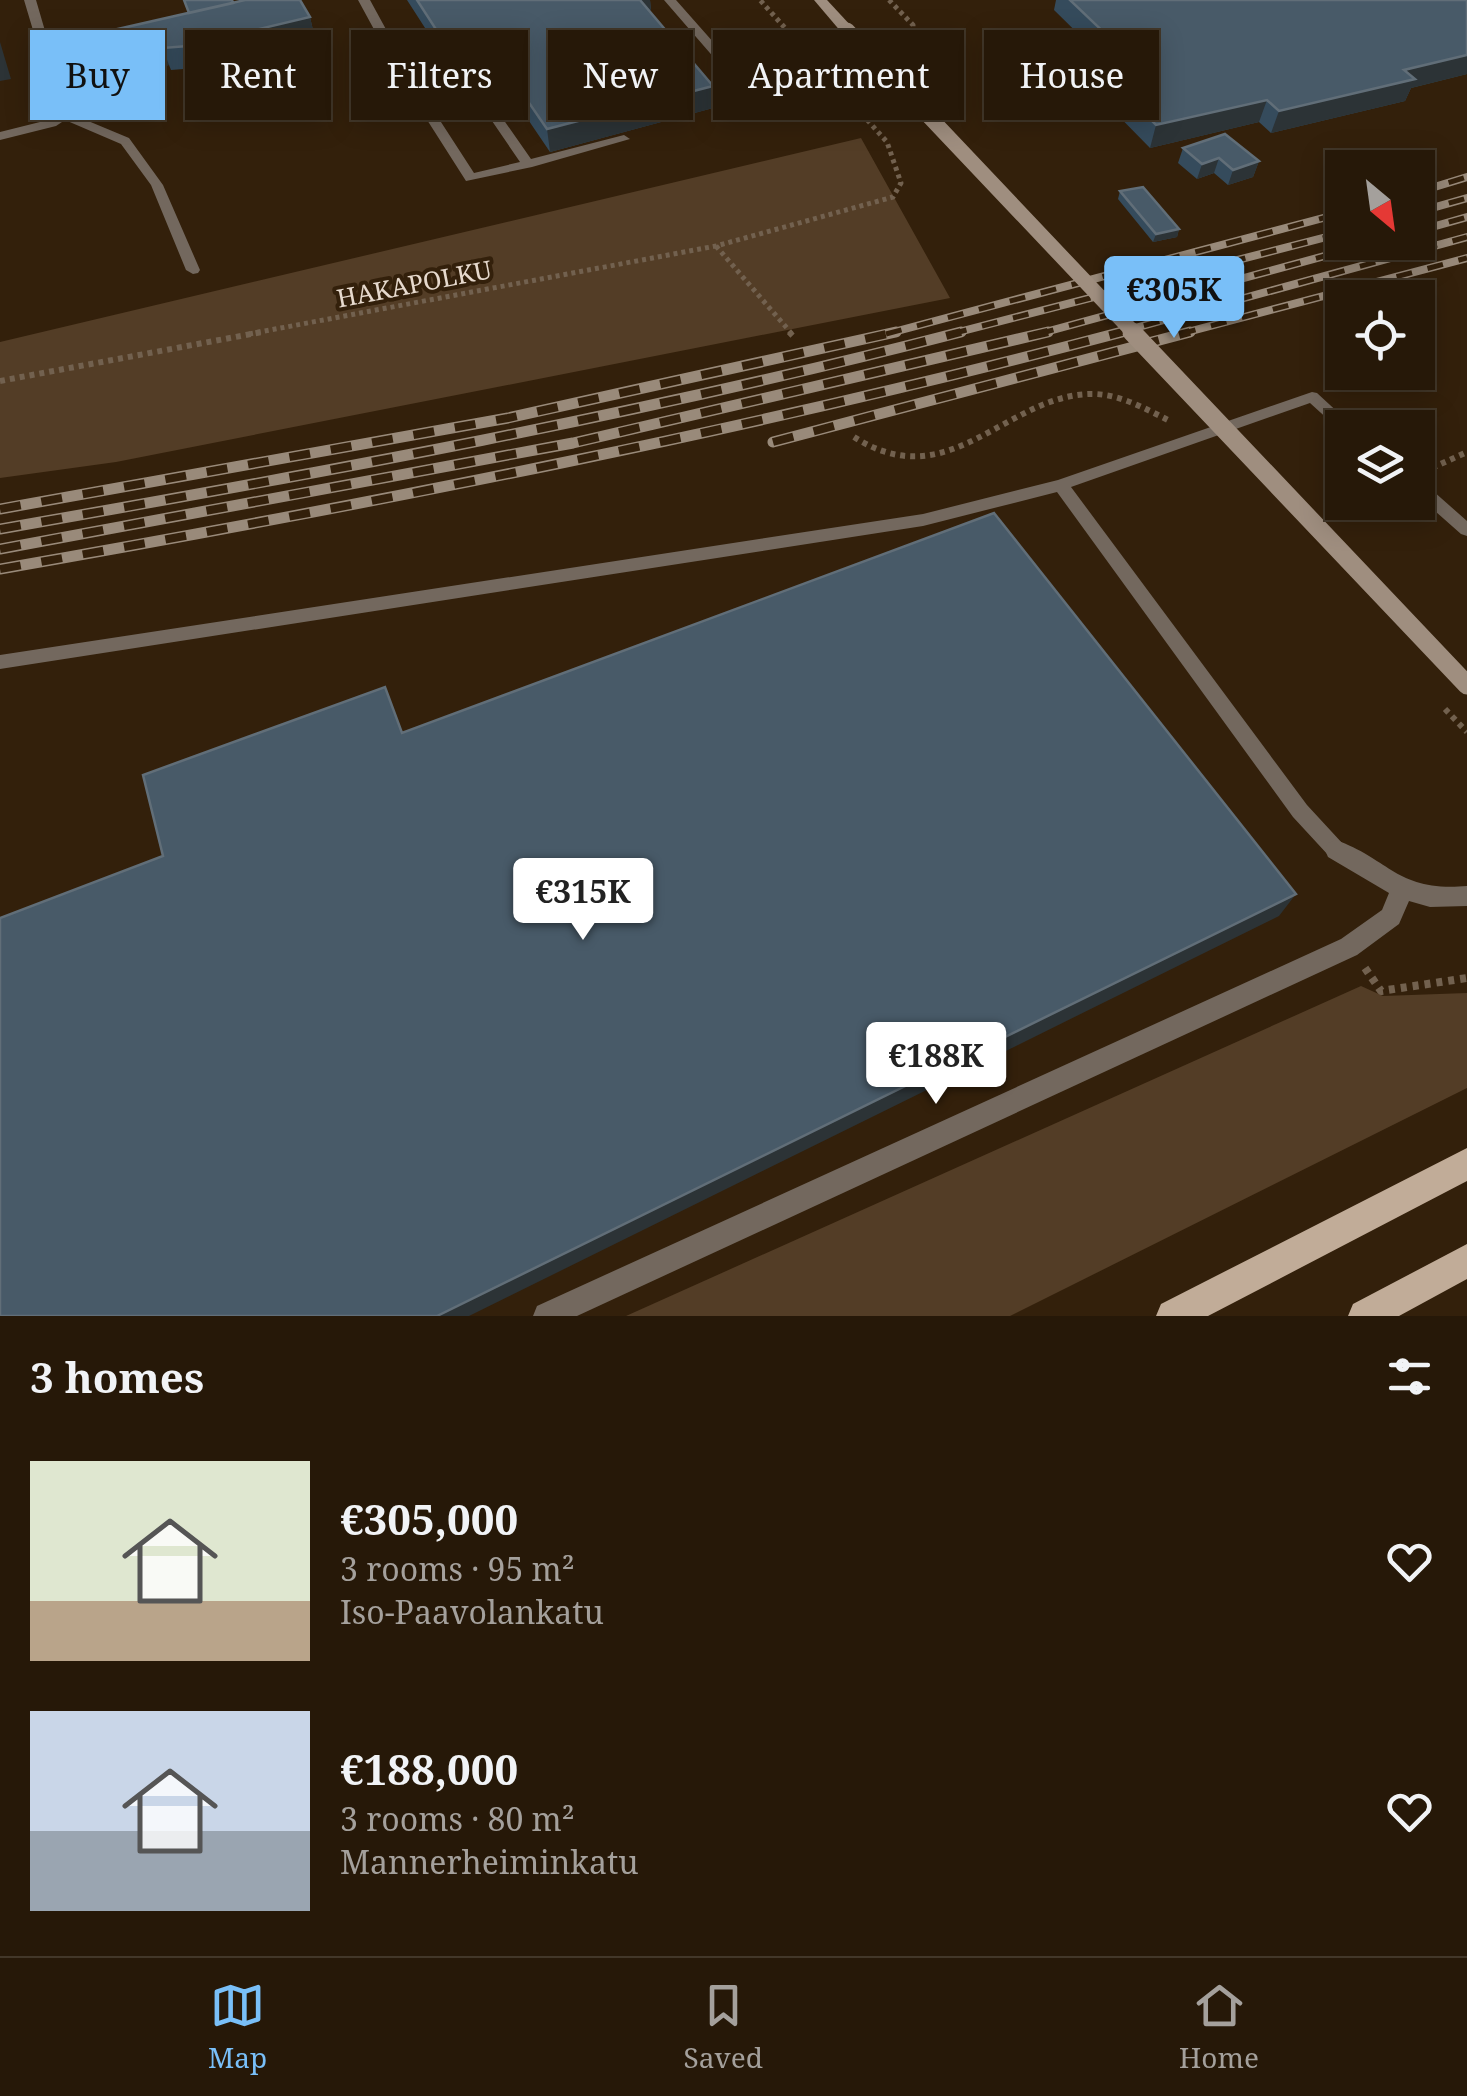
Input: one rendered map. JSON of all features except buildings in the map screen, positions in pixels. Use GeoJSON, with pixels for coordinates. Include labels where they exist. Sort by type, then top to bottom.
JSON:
{"type":"FeatureCollection","features":[{"type":"Feature","properties":{"kind":"main road"},"geometry":{"type":"LineString","coordinates":[[820,0],[1467,685]]}},
{"type":"Feature","properties":{"kind":"main road"},"geometry":{"type":"LineString","coordinates":[[1173,1316],[1467,1164]]}},
{"type":"Feature","properties":{"kind":"main road"},"geometry":{"type":"LineString","coordinates":[[1364,1316],[1467,1261]]}},
{"type":"Feature","properties":{"kind":"street"},"geometry":{"type":"LineString","coordinates":[[1336,850],[1401,891],[1450,899],[1467,896]]}},
{"type":"Feature","properties":{"kind":"street"},"geometry":{"type":"LineString","coordinates":[[546,1316],[1349,947],[1391,917],[1401,891]]}},
{"type":"Feature","properties":{"kind":"lane"},"geometry":{"type":"LineString","coordinates":[[30,0],[39,30]]}},
{"type":"Feature","properties":{"kind":"lane"},"geometry":{"type":"LineString","coordinates":[[364,0],[380,30]]}},
{"type":"Feature","properties":{"kind":"lane"},"geometry":{"type":"LineString","coordinates":[[670,0],[713,49]]}},
{"type":"Feature","properties":{"kind":"lane"},"geometry":{"type":"LineString","coordinates":[[0,136],[56,120]]}},
{"type":"Feature","properties":{"kind":"lane"},"geometry":{"type":"LineString","coordinates":[[78,120],[124,140],[157,185],[193,270]]}},
{"type":"Feature","properties":{"kind":"lane"},"geometry":{"type":"LineString","coordinates":[[433,120],[471,178],[624,139]]}},
{"type":"Feature","properties":{"kind":"lane"},"geometry":{"type":"LineString","coordinates":[[498,120],[528,164]]}},
{"type":"Feature","properties":{"kind":"lane"},"geometry":{"type":"LineString","coordinates":[[0,662],[923,520],[1060,485],[1312,397],[1327,410]]}},
{"type":"Feature","properties":{"kind":"lane"},"geometry":{"type":"LineString","coordinates":[[1060,485],[1300,811],[1336,850]]}},
{"type":"Feature","properties":{"kind":"lane"},"geometry":{"type":"LineString","coordinates":[[1435,502],[1467,530]]}},
{"type":"Feature","properties":{"kind":"path","name":"HAKAPOLKU"},"geometry":{"type":"LineString","coordinates":[[0,381],[716,246],[893,197],[901,184],[888,142],[760,0]]}},
{"type":"Feature","properties":{"kind":"path"},"geometry":{"type":"LineString","coordinates":[[716,246],[795,338]]}},
{"type":"Feature","properties":{"kind":"path"},"geometry":{"type":"LineString","coordinates":[[854,437],[868,450],[888,459],[923,458],[1082,394],[1112,397]]}},
{"type":"Feature","properties":{"kind":"path"},"geometry":{"type":"LineString","coordinates":[[1435,466],[1467,452]]}},
{"type":"Feature","properties":{"kind":"path"},"geometry":{"type":"LineString","coordinates":[[1349,947],[1381,990],[1467,978]]}},
{"type":"Feature","properties":{"kind":"shaded area"},"geometry":{"type":"Polygon","coordinates":[[[861,138],[950,298],[116,462],[0,478],[0,342],[861,138]]]}},
{"type":"Feature","properties":{"kind":"shaded area"},"geometry":{"type":"Polygon","coordinates":[[[1361,986],[1383,996],[1467,993],[1467,1088],[1010,1316],[626,1316],[1361,986]]]}},
{"type":"Feature","properties":{"kind":"railway"},"geometry":{"type":"LineString","coordinates":[[1435,187],[1467,177]]}},
{"type":"Feature","properties":{"kind":"railway"},"geometry":{"type":"LineString","coordinates":[[1435,207],[1467,198]]}},
{"type":"Feature","properties":{"kind":"railway"},"geometry":{"type":"LineString","coordinates":[[1435,226],[1467,217]]}},
{"type":"Feature","properties":{"kind":"railway"},"geometry":{"type":"LineString","coordinates":[[886,334],[1325,218]]}},
{"type":"Feature","properties":{"kind":"railway"},"geometry":{"type":"LineString","coordinates":[[951,334],[1325,237]]}},
{"type":"Feature","properties":{"kind":"railway"},"geometry":{"type":"LineString","coordinates":[[1113,334],[1467,237]]}},
{"type":"Feature","properties":{"kind":"railway"},"geometry":{"type":"LineString","coordinates":[[1038,334],[1325,256]]}},
{"type":"Feature","properties":{"kind":"railway"},"geometry":{"type":"LineString","coordinates":[[1180,334],[1467,258]]}},
{"type":"Feature","properties":{"kind":"railway"},"geometry":{"type":"LineString","coordinates":[[0,509],[508,418],[896,332]]}},
{"type":"Feature","properties":{"kind":"railway"},"geometry":{"type":"LineString","coordinates":[[0,529],[482,440],[722,390],[961,332]]}},
{"type":"Feature","properties":{"kind":"railway"},"geometry":{"type":"LineString","coordinates":[[0,549],[573,443],[1048,332]]}},
{"type":"Feature","properties":{"kind":"railway"},"geometry":{"type":"LineString","coordinates":[[0,569],[282,518],[704,433],[1122,332]]}},
{"type":"Feature","properties":{"kind":"railway"},"geometry":{"type":"LineString","coordinates":[[773,442],[1190,332]]}}]}
